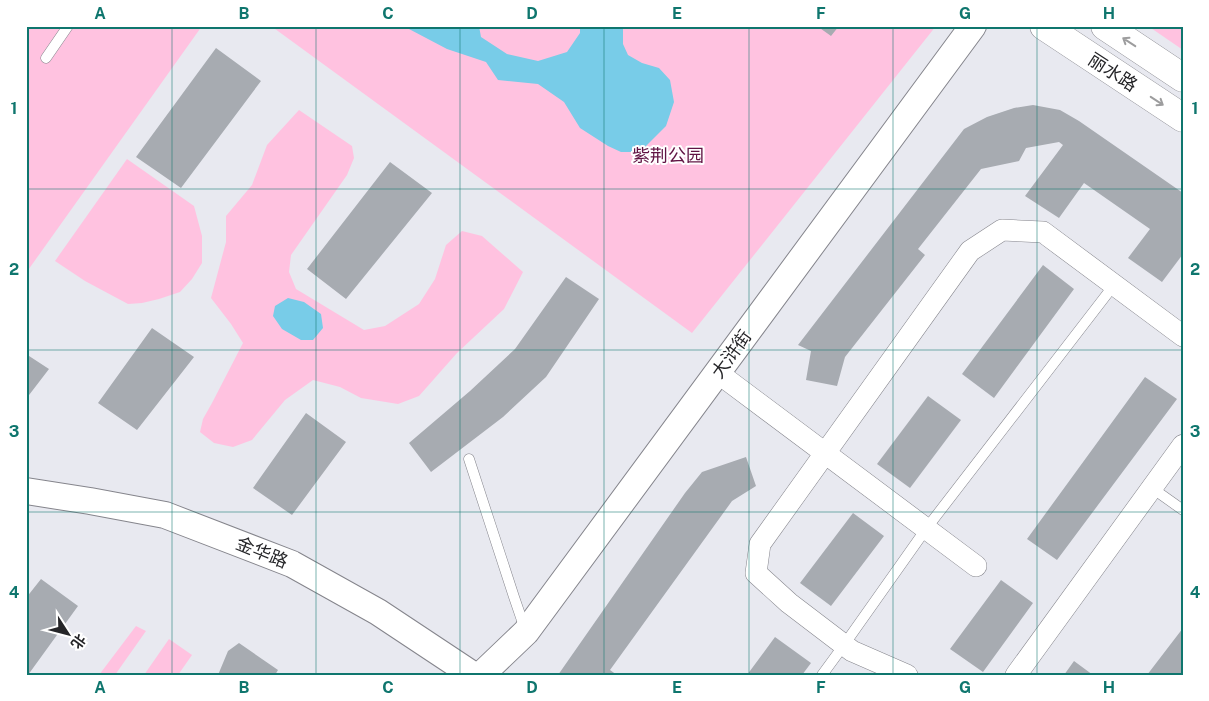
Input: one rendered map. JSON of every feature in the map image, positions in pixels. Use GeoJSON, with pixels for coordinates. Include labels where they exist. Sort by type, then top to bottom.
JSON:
{"type":"FeatureCollection","features":[{"type":"Feature","properties":{"kind":"main road","name":"丽水路"},"geometry":{"type":"LineString","coordinates":[[1044,26],[1183,118]]}},
{"type":"Feature","properties":{"kind":"main road","name":"丽水路"},"geometry":{"type":"LineString","coordinates":[[1105,26],[1183,78]]}},
{"type":"Feature","properties":{"kind":"street","name":"大浒街"},"geometry":{"type":"LineString","coordinates":[[481,675],[526,632],[973,26]]}},
{"type":"Feature","properties":{"kind":"street"},"geometry":{"type":"LineString","coordinates":[[907,675],[852,651],[789,603],[756,573],[760,544],[970,251],[1002,230],[1043,232],[1183,336]]}},
{"type":"Feature","properties":{"kind":"street"},"geometry":{"type":"LineString","coordinates":[[718,373],[976,566]]}},
{"type":"Feature","properties":{"kind":"street"},"geometry":{"type":"LineString","coordinates":[[1016,675],[1183,445]]}},
{"type":"Feature","properties":{"kind":"street","name":"金华路"},"geometry":{"type":"LineString","coordinates":[[26,491],[165,515],[292,564],[378,612],[473,675]]}},
{"type":"Feature","properties":{"kind":"lane"},"geometry":{"type":"LineString","coordinates":[[46,58],[68,26]]}},
{"type":"Feature","properties":{"kind":"lane"},"geometry":{"type":"LineString","coordinates":[[822,675],[926,529],[1114,285]]}},
{"type":"Feature","properties":{"kind":"lane"},"geometry":{"type":"LineString","coordinates":[[469,460],[526,632]]}},
{"type":"Feature","properties":{"kind":"lane"},"geometry":{"type":"LineString","coordinates":[[1152,488],[1183,510]]}},
{"type":"Feature","properties":{"kind":"green space"},"geometry":{"type":"Polygon","coordinates":[[[26,26],[202,26],[26,273],[26,26]]]}},
{"type":"Feature","properties":{"kind":"green space","name":"紫荆公园"},"geometry":{"type":"Polygon","coordinates":[[[271,26],[936,26],[692,333],[271,26]]]}},
{"type":"Feature","properties":{"kind":"green space"},"geometry":{"type":"Polygon","coordinates":[[[1148,26],[1183,26],[1183,50],[1148,26]]]}},
{"type":"Feature","properties":{"kind":"green space"},"geometry":{"type":"Polygon","coordinates":[[[299,110],[352,146],[354,158],[347,175],[291,255],[289,272],[296,289],[364,330],[385,326],[419,304],[435,279],[446,245],[462,231],[482,236],[523,272],[504,309],[457,353],[419,396],[398,404],[361,398],[340,387],[313,380],[285,400],[252,440],[233,447],[214,443],[200,432],[203,419],[243,343],[211,298],[226,242],[226,216],[252,185],[267,145],[299,110]]]}},
{"type":"Feature","properties":{"kind":"green space"},"geometry":{"type":"Polygon","coordinates":[[[127,159],[194,206],[202,236],[202,263],[192,279],[180,292],[142,303],[128,304],[85,281],[55,261],[127,159]]]}},
{"type":"Feature","properties":{"kind":"green space"},"geometry":{"type":"Polygon","coordinates":[[[136,626],[146,631],[115,675],[99,675],[136,626]]]}},
{"type":"Feature","properties":{"kind":"green space"},"geometry":{"type":"Polygon","coordinates":[[[169,639],[192,655],[178,675],[144,675],[169,639]]]}},
{"type":"Feature","properties":{"kind":"water"},"geometry":{"type":"Polygon","coordinates":[[[407,26],[479,26],[481,37],[507,54],[538,61],[567,52],[580,33],[580,26],[623,26],[623,44],[628,55],[642,63],[659,68],[670,80],[674,102],[666,126],[643,149],[633,152],[621,152],[580,128],[564,102],[538,84],[498,80],[486,62],[447,49],[409,29],[407,26]]]}},
{"type":"Feature","properties":{"kind":"water"},"geometry":{"type":"Polygon","coordinates":[[[288,298],[304,302],[321,314],[323,328],[313,340],[301,340],[282,329],[273,316],[275,306],[288,298]]]}},
{"type":"Feature","properties":{"kind":"building"},"geometry":{"type":"Polygon","coordinates":[[[817,26],[839,26],[831,36],[817,26]]]}},
{"type":"Feature","properties":{"kind":"building"},"geometry":{"type":"Polygon","coordinates":[[[216,48],[261,81],[181,188],[136,157],[216,48]]]}},
{"type":"Feature","properties":{"kind":"building"},"geometry":{"type":"Polygon","coordinates":[[[1033,105],[1060,110],[1079,121],[1183,193],[1183,254],[1162,282],[1128,258],[1150,229],[1084,183],[1059,218],[1025,196],[1063,145],[1059,142],[1026,148],[1019,161],[981,169],[918,249],[925,255],[845,357],[837,386],[806,380],[811,351],[798,345],[964,129],[987,117],[1014,108],[1033,105]]]}},
{"type":"Feature","properties":{"kind":"building"},"geometry":{"type":"Polygon","coordinates":[[[390,162],[432,193],[346,299],[307,269],[390,162]]]}},
{"type":"Feature","properties":{"kind":"building"},"geometry":{"type":"Polygon","coordinates":[[[1043,265],[1074,289],[994,398],[962,374],[1043,265]]]}},
{"type":"Feature","properties":{"kind":"building"},"geometry":{"type":"Polygon","coordinates":[[[566,277],[599,299],[546,377],[503,417],[431,472],[409,443],[470,391],[515,349],[566,277]]]}},
{"type":"Feature","properties":{"kind":"building"},"geometry":{"type":"Polygon","coordinates":[[[152,328],[194,357],[137,430],[98,403],[152,328]]]}},
{"type":"Feature","properties":{"kind":"building"},"geometry":{"type":"Polygon","coordinates":[[[26,354],[49,369],[26,399],[26,354]]]}},
{"type":"Feature","properties":{"kind":"building"},"geometry":{"type":"Polygon","coordinates":[[[1145,377],[1177,399],[1057,560],[1027,539],[1145,377]]]}},
{"type":"Feature","properties":{"kind":"building"},"geometry":{"type":"Polygon","coordinates":[[[928,396],[961,420],[910,488],[877,464],[928,396]]]}},
{"type":"Feature","properties":{"kind":"building"},"geometry":{"type":"Polygon","coordinates":[[[306,413],[346,442],[292,515],[253,488],[306,413]]]}},
{"type":"Feature","properties":{"kind":"building"},"geometry":{"type":"Polygon","coordinates":[[[746,457],[756,486],[732,501],[610,670],[617,675],[558,675],[685,493],[702,472],[746,457]]]}},
{"type":"Feature","properties":{"kind":"building"},"geometry":{"type":"Polygon","coordinates":[[[853,513],[884,536],[831,606],[800,583],[853,513]]]}},
{"type":"Feature","properties":{"kind":"building"},"geometry":{"type":"Polygon","coordinates":[[[41,579],[78,606],[28,675],[26,675],[26,598],[41,579]]]}},
{"type":"Feature","properties":{"kind":"building"},"geometry":{"type":"Polygon","coordinates":[[[1001,580],[1033,603],[983,672],[950,649],[1001,580]]]}},
{"type":"Feature","properties":{"kind":"building"},"geometry":{"type":"Polygon","coordinates":[[[1183,628],[1183,675],[1147,675],[1183,628]]]}},
{"type":"Feature","properties":{"kind":"building"},"geometry":{"type":"Polygon","coordinates":[[[775,637],[811,663],[802,675],[747,675],[775,637]]]}},
{"type":"Feature","properties":{"kind":"building"},"geometry":{"type":"Polygon","coordinates":[[[239,643],[278,670],[275,675],[218,675],[228,651],[239,643]]]}},
{"type":"Feature","properties":{"kind":"building"},"geometry":{"type":"Polygon","coordinates":[[[1074,661],[1093,675],[1064,675],[1074,661]]]}}]}
